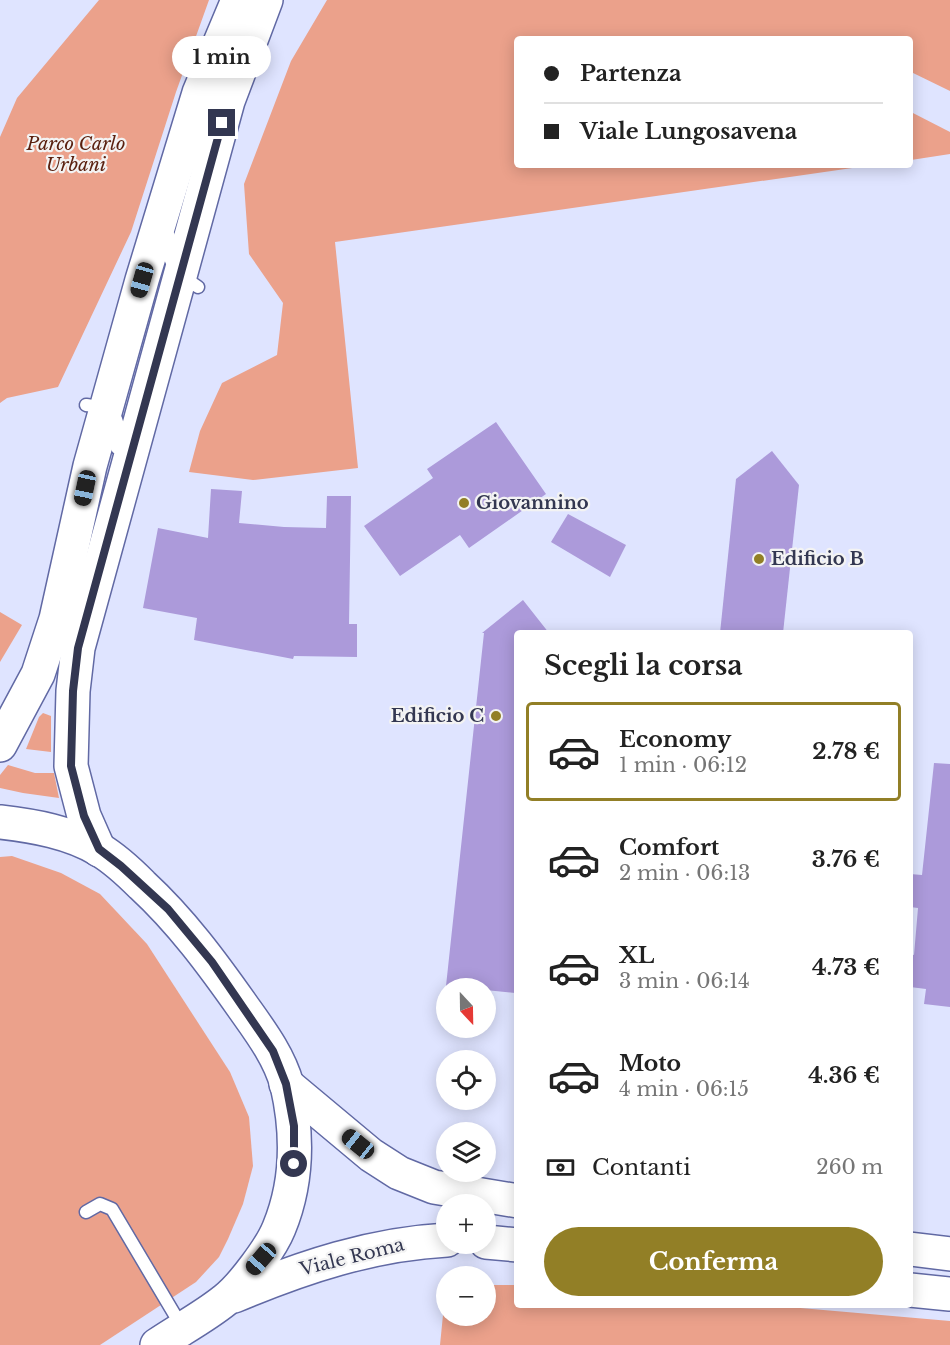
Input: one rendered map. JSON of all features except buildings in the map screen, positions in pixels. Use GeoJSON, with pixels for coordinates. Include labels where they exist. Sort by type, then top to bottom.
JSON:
{"type":"FeatureCollection","features":[{"type":"Feature","properties":{"kind":"main road"},"geometry":{"type":"LineString","coordinates":[[0,745],[38,674],[56,619],[90,466],[96,407],[139,289],[195,104],[238,0]]}},
{"type":"Feature","properties":{"kind":"main road"},"geometry":{"type":"LineString","coordinates":[[99,849],[84,816],[71,766],[73,691],[78,648],[93,567],[189,282],[228,101],[266,0]]}},
{"type":"Feature","properties":{"kind":"main road"},"geometry":{"type":"LineString","coordinates":[[0,822],[33,826],[61,833],[99,849],[168,909],[212,962],[273,1051],[286,1084],[294,1126],[294,1164],[289,1199],[279,1230],[261,1259],[226,1299],[169,1337]]}},
{"type":"Feature","properties":{"kind":"main road"},"geometry":{"type":"LineString","coordinates":[[286,1084],[371,1155],[399,1173],[434,1187],[514,1200]]}},
{"type":"Feature","properties":{"kind":"main road","name":"Viale Roma"},"geometry":{"type":"LineString","coordinates":[[226,1299],[290,1273],[352,1254],[413,1242],[436,1241]]}},
{"type":"Feature","properties":{"kind":"main road"},"geometry":{"type":"LineString","coordinates":[[496,1243],[514,1245]]}},
{"type":"Feature","properties":{"kind":"main road"},"geometry":{"type":"LineString","coordinates":[[913,1249],[950,1254]]}},
{"type":"Feature","properties":{"kind":"main road"},"geometry":{"type":"LineString","coordinates":[[913,1290],[950,1294]]}},
{"type":"Feature","properties":{"kind":"lane"},"geometry":{"type":"LineString","coordinates":[[189,282],[174,269],[166,247],[212,61]]}},
{"type":"Feature","properties":{"kind":"lane"},"geometry":{"type":"LineString","coordinates":[[96,407],[113,414],[120,430],[114,460]]}},
{"type":"Feature","properties":{"kind":"lane"},"geometry":{"type":"LineString","coordinates":[[86,1212],[100,1204],[112,1209],[169,1337]]}},
{"type":"Feature","properties":{"kind":"green space","name":"Parco Carlo Urbani"},"geometry":{"type":"Polygon","coordinates":[[[99,0],[209,0],[176,92],[131,232],[58,387],[7,398],[0,403],[0,137],[17,98],[99,0]]]}},
{"type":"Feature","properties":{"kind":"green space"},"geometry":{"type":"Polygon","coordinates":[[[327,0],[950,0],[950,91],[913,73],[913,36],[514,36],[514,168],[852,168],[335,242],[358,468],[253,480],[189,472],[200,431],[222,383],[277,355],[283,303],[249,254],[244,184],[291,61],[327,0]]]}},
{"type":"Feature","properties":{"kind":"green space"},"geometry":{"type":"Polygon","coordinates":[[[913,113],[950,132],[950,154],[913,160],[913,113]]]}},
{"type":"Feature","properties":{"kind":"green space"},"geometry":{"type":"Polygon","coordinates":[[[0,612],[22,625],[0,662],[0,612]]]}},
{"type":"Feature","properties":{"kind":"green space"},"geometry":{"type":"Polygon","coordinates":[[[43,713],[51,716],[51,752],[26,749],[39,717],[43,713]]]}},
{"type":"Feature","properties":{"kind":"green space"},"geometry":{"type":"Polygon","coordinates":[[[8,765],[35,773],[54,773],[59,798],[0,788],[0,775],[8,765]]]}},
{"type":"Feature","properties":{"kind":"green space"},"geometry":{"type":"Polygon","coordinates":[[[12,856],[61,873],[100,894],[147,944],[230,1072],[249,1117],[253,1166],[243,1204],[219,1257],[196,1282],[100,1345],[0,1345],[0,857],[12,856]]]}},
{"type":"Feature","properties":{"kind":"green space"},"geometry":{"type":"Polygon","coordinates":[[[496,1285],[514,1285],[514,1308],[800,1308],[950,1321],[950,1345],[440,1345],[442,1326],[496,1326],[496,1285]]]}},
{"type":"Feature","properties":{"kind":"place","name":"Giovannino"},"geometry":{"type":"Point","coordinates":[464,503]}},
{"type":"Feature","properties":{"kind":"place","name":"Edificio B"},"geometry":{"type":"Point","coordinates":[759,559]}},
{"type":"Feature","properties":{"kind":"place","name":"Edificio C"},"geometry":{"type":"Point","coordinates":[496,716]}},
{"type":"Feature","properties":{"kind":"route"},"geometry":{"type":"LineString","coordinates":[[222,123],[78,648],[73,691],[71,766],[84,816],[99,849],[168,909],[212,962],[273,1051],[286,1084],[294,1126],[294,1164]]}}]}
